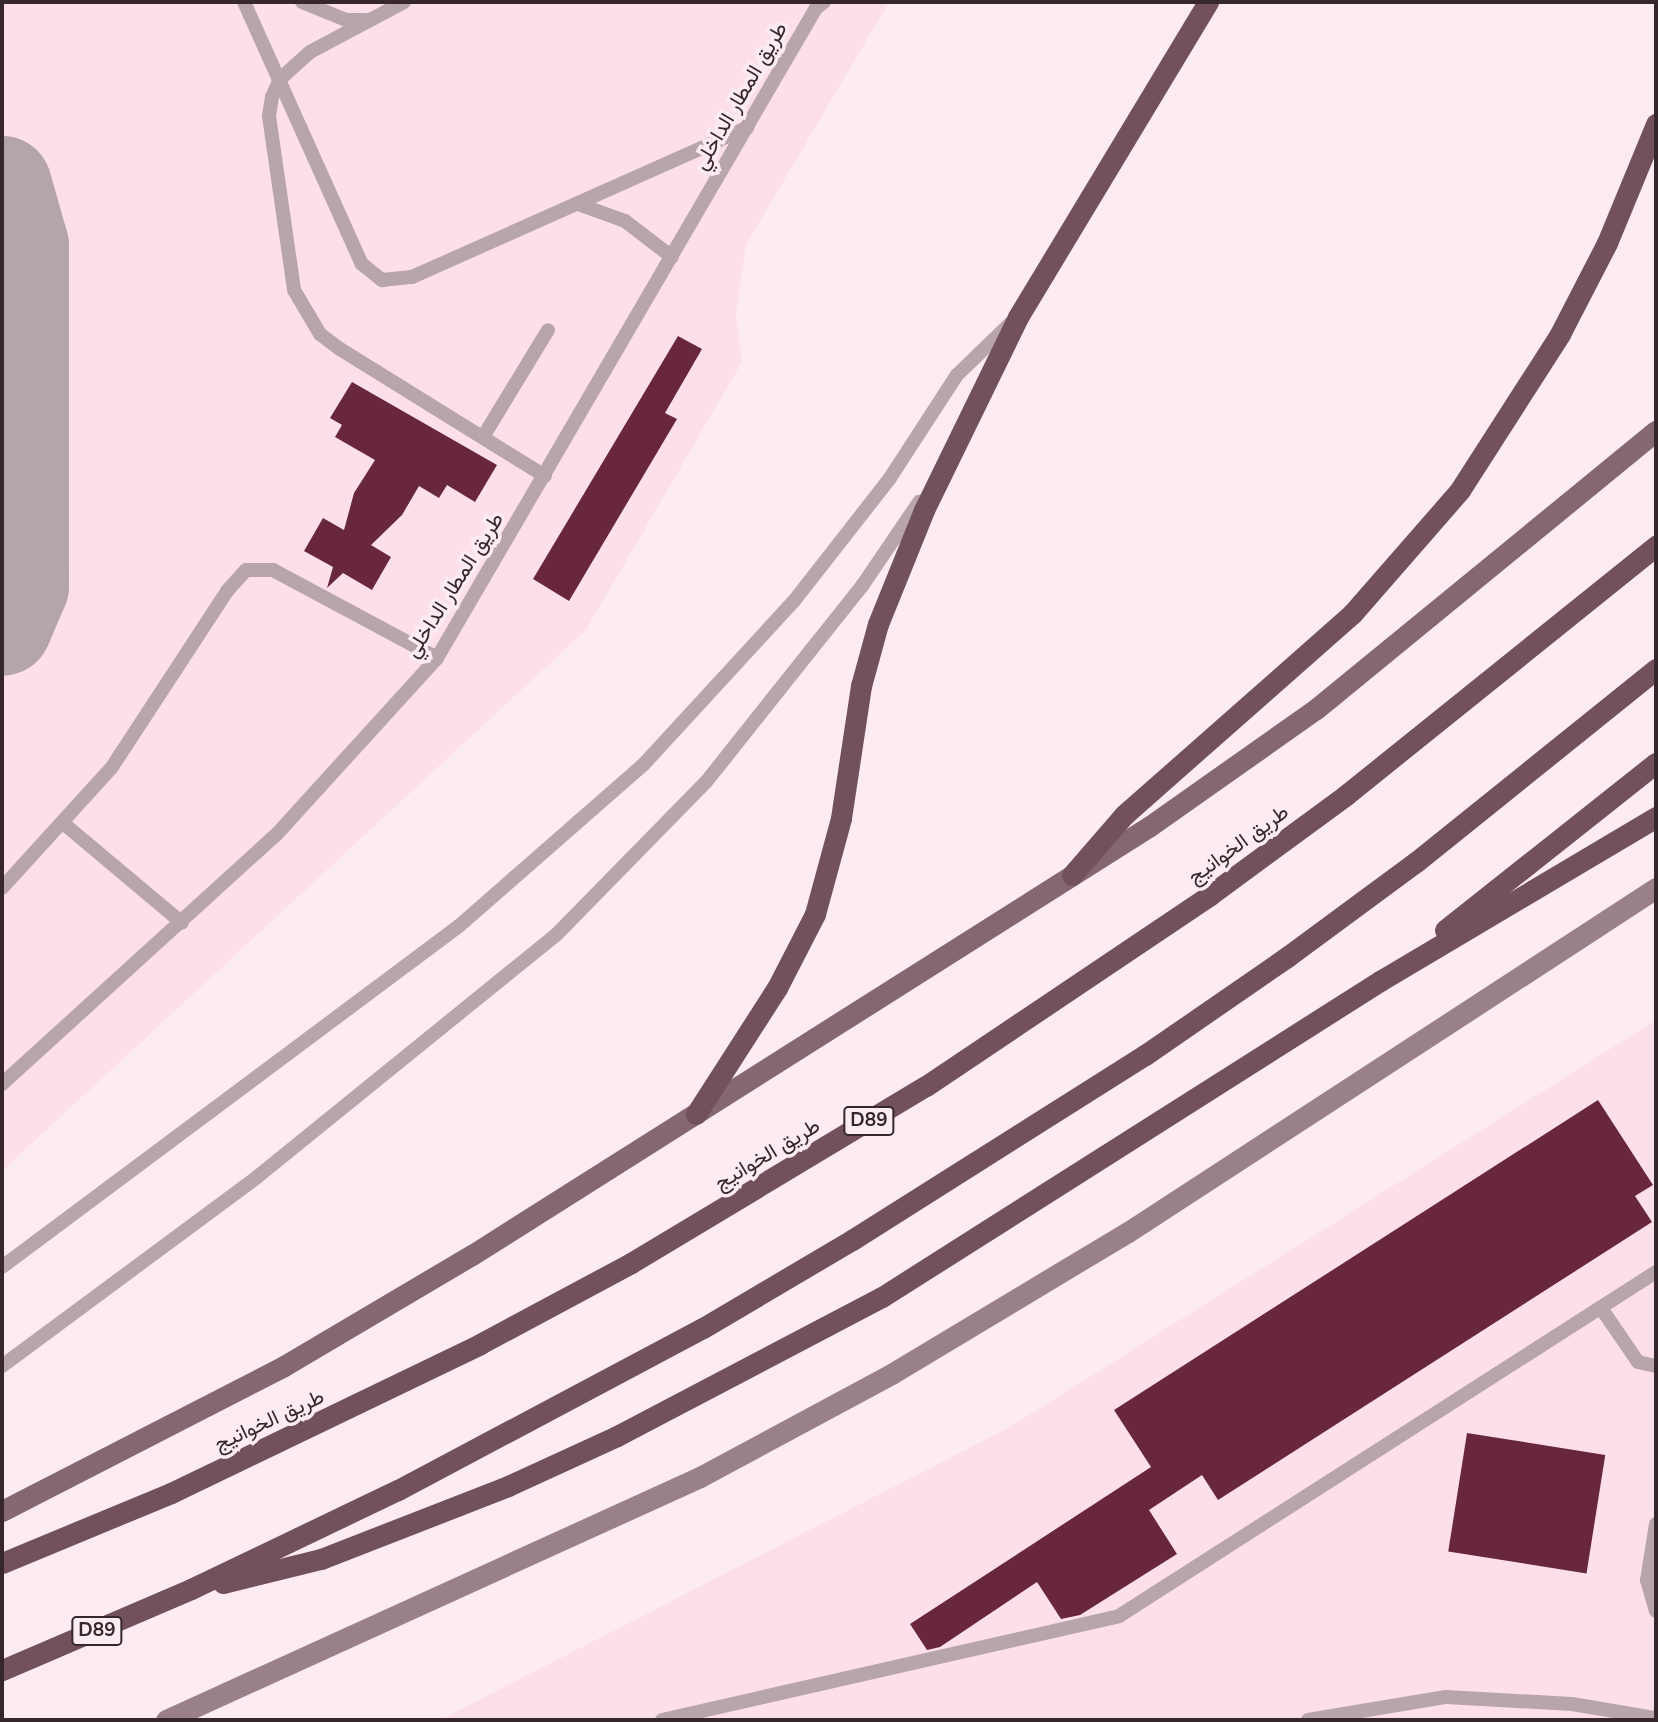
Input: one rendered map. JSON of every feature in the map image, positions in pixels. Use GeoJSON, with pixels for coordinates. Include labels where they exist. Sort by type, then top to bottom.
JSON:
{"type":"FeatureCollection","features":[{"type":"Feature","properties":{"kind":"highway"},"geometry":{"type":"LineString","coordinates":[[696,1114],[777,988],[815,914],[841,818],[861,686],[878,624],[951,454],[1018,317],[1208,2]]}},
{"type":"Feature","properties":{"kind":"highway"},"geometry":{"type":"LineString","coordinates":[[1072,875],[1124,815],[1352,614],[1460,490],[1560,334],[1607,243],[1656,124]]}},
{"type":"Feature","properties":{"kind":"highway","name":"طريق الخوانيج"},"geometry":{"type":"LineString","coordinates":[[2,1563],[183,1487],[480,1344],[631,1263],[881,1114],[1210,895],[1480,691],[1656,547]]}},
{"type":"Feature","properties":{"kind":"highway","name":"D89"},"geometry":{"type":"LineString","coordinates":[[2,1670],[191,1590],[563,1404],[703,1328],[1000,1150],[1156,1048],[1405,870],[1656,668]]}},
{"type":"Feature","properties":{"kind":"highway"},"geometry":{"type":"LineString","coordinates":[[1380,981],[1656,763]]}},
{"type":"Feature","properties":{"kind":"highway"},"geometry":{"type":"LineString","coordinates":[[191,1590],[321,1559],[618,1436],[882,1297],[1380,981],[1656,817]]}},
{"type":"Feature","properties":{"kind":"main road"},"geometry":{"type":"LineString","coordinates":[[2,1511],[284,1366],[696,1114],[1072,875],[1317,709],[1656,430]]}},
{"type":"Feature","properties":{"kind":"street"},"geometry":{"type":"LineString","coordinates":[[166,1720],[700,1477],[893,1373],[1128,1232],[1656,888]]}},
{"type":"Feature","properties":{"kind":"lane"},"geometry":{"type":"LineString","coordinates":[[244,2],[362,264],[382,280],[412,277],[747,128]]}},
{"type":"Feature","properties":{"kind":"lane"},"geometry":{"type":"LineString","coordinates":[[302,2],[346,20],[370,20]]}},
{"type":"Feature","properties":{"kind":"lane"},"geometry":{"type":"LineString","coordinates":[[404,2],[310,52],[280,79],[269,116],[288,265],[304,313],[340,349],[545,476]]}},
{"type":"Feature","properties":{"kind":"lane","name":"طريق المطار الداخلي"},"geometry":{"type":"LineString","coordinates":[[2,1084],[182,923],[330,780],[438,658],[747,128],[815,3]]}},
{"type":"Feature","properties":{"kind":"lane"},"geometry":{"type":"LineString","coordinates":[[578,204],[625,221],[672,257]]}},
{"type":"Feature","properties":{"kind":"lane"},"geometry":{"type":"LineString","coordinates":[[2,1267],[459,926],[644,764],[794,601],[890,478],[957,376],[1018,317]]}},
{"type":"Feature","properties":{"kind":"lane"},"geometry":{"type":"LineString","coordinates":[[483,437],[548,330]]}},
{"type":"Feature","properties":{"kind":"lane"},"geometry":{"type":"LineString","coordinates":[[2,1366],[461,1017],[632,863],[789,681],[862,586],[951,454]]}},
{"type":"Feature","properties":{"kind":"lane"},"geometry":{"type":"LineString","coordinates":[[2,888],[112,767],[235,579],[246,570],[273,570],[438,658]]}},
{"type":"Feature","properties":{"kind":"lane"},"geometry":{"type":"LineString","coordinates":[[63,823],[182,923]]}},
{"type":"Feature","properties":{"kind":"lane"},"geometry":{"type":"LineString","coordinates":[[662,1720],[1119,1616],[1656,1272]]}},
{"type":"Feature","properties":{"kind":"lane"},"geometry":{"type":"LineString","coordinates":[[1601,1308],[1639,1362],[1656,1366]]}},
{"type":"Feature","properties":{"kind":"lane"},"geometry":{"type":"LineString","coordinates":[[1656,1524],[1647,1580],[1656,1611]]}},
{"type":"Feature","properties":{"kind":"lane"},"geometry":{"type":"LineString","coordinates":[[1308,1720],[1446,1698],[1572,1704],[1656,1718]]}},
{"type":"Feature","properties":{"kind":"shaded area"},"geometry":{"type":"Polygon","coordinates":[[[2,2],[889,2],[746,245],[736,314],[742,362],[586,630],[2,1171],[2,2]]]}},
{"type":"Feature","properties":{"kind":"shaded area"},"geometry":{"type":"Polygon","coordinates":[[[1656,1020],[1656,1720],[440,1720],[1010,1427],[1656,1020]]]}},
{"type":"Feature","properties":{"kind":"building"},"geometry":{"type":"Polygon","coordinates":[[[678,336],[702,349],[665,413],[677,419],[569,601],[533,579],[678,336]]]}},
{"type":"Feature","properties":{"kind":"building"},"geometry":{"type":"Polygon","coordinates":[[[352,382],[497,465],[475,502],[447,485],[439,498],[419,486],[402,515],[371,545],[391,557],[372,590],[343,573],[327,588],[333,567],[304,551],[323,518],[344,530],[354,493],[375,460],[335,437],[342,425],[330,418],[352,382]]]}},
{"type":"Feature","properties":{"kind":"building"},"geometry":{"type":"Polygon","coordinates":[[[1598,1100],[1653,1185],[1635,1196],[1652,1222],[1218,1500],[1202,1475],[1149,1510],[1177,1554],[1080,1615],[1061,1619],[1037,1582],[940,1647],[927,1650],[910,1624],[1151,1467],[1114,1410],[1598,1100]]]}},
{"type":"Feature","properties":{"kind":"building"},"geometry":{"type":"Polygon","coordinates":[[[1467,1433],[1605,1455],[1587,1573],[1448,1552],[1467,1433]]]}},
{"type":"Feature","properties":{"kind":"taxiway"},"geometry":{"type":"LineString","coordinates":[[2,186],[19,246],[19,586],[2,626]]}}]}
